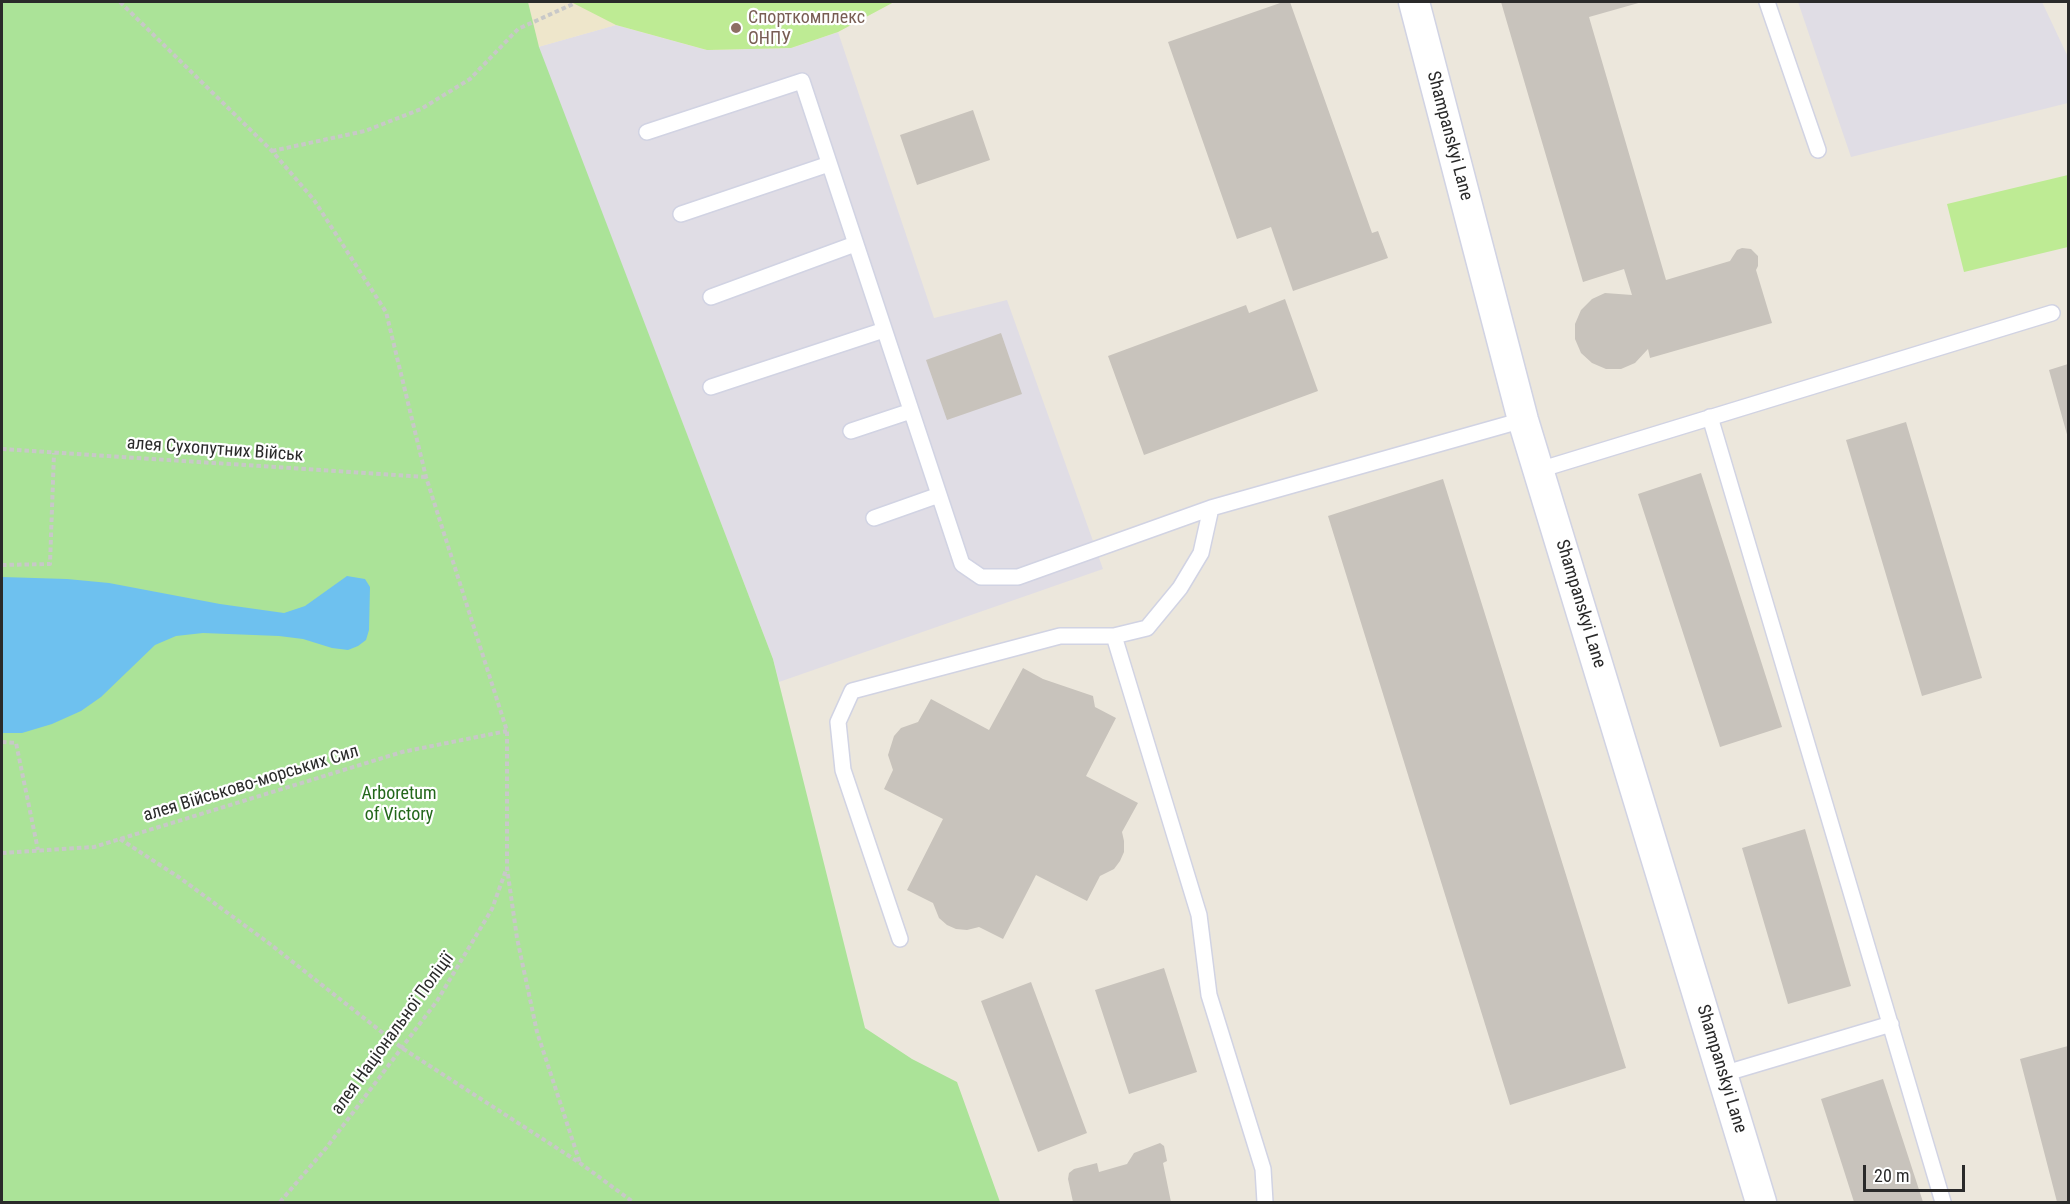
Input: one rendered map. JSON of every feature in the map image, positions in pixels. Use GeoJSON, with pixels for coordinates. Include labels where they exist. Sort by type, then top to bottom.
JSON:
{"type":"FeatureCollection","features":[{"type":"Feature","properties":{"kind":"street","name":"Shampanskyi Lane"},"geometry":{"type":"LineString","coordinates":[[1414,2],[1523,420],[1761,1203]]}},
{"type":"Feature","properties":{"kind":"lane"},"geometry":{"type":"LineString","coordinates":[[1767,2],[1818,150]]}},
{"type":"Feature","properties":{"kind":"lane"},"geometry":{"type":"LineString","coordinates":[[647,132],[802,81],[962,564],[981,577],[1018,577],[1211,508],[1523,420]]}},
{"type":"Feature","properties":{"kind":"lane"},"geometry":{"type":"LineString","coordinates":[[681,214],[829,164]]}},
{"type":"Feature","properties":{"kind":"lane"},"geometry":{"type":"LineString","coordinates":[[711,297],[855,244]]}},
{"type":"Feature","properties":{"kind":"lane"},"geometry":{"type":"LineString","coordinates":[[1539,470],[2052,313]]}},
{"type":"Feature","properties":{"kind":"lane"},"geometry":{"type":"LineString","coordinates":[[711,387],[884,330]]}},
{"type":"Feature","properties":{"kind":"lane"},"geometry":{"type":"LineString","coordinates":[[851,431],[911,411]]}},
{"type":"Feature","properties":{"kind":"lane"},"geometry":{"type":"LineString","coordinates":[[1710,417],[1943,1203]]}},
{"type":"Feature","properties":{"kind":"lane"},"geometry":{"type":"LineString","coordinates":[[874,518],[939,495]]}},
{"type":"Feature","properties":{"kind":"lane"},"geometry":{"type":"LineString","coordinates":[[900,939],[843,770],[838,722],[852,691],[1060,636],[1114,636],[1147,628],[1180,588],[1201,554],[1211,508]]}},
{"type":"Feature","properties":{"kind":"lane"},"geometry":{"type":"LineString","coordinates":[[1114,636],[1199,915],[1209,995],[1263,1169],[1264,1203]]}},
{"type":"Feature","properties":{"kind":"lane"},"geometry":{"type":"LineString","coordinates":[[1722,1074],[1891,1024]]}},
{"type":"Feature","properties":{"kind":"path"},"geometry":{"type":"LineString","coordinates":[[120,2],[272,151],[314,200],[386,312],[426,477],[507,731],[507,868],[517,938],[537,1032],[580,1163]]}},
{"type":"Feature","properties":{"kind":"path"},"geometry":{"type":"LineString","coordinates":[[272,151],[365,131],[421,109],[470,79],[518,29],[573,4]]}},
{"type":"Feature","properties":{"kind":"path","name":"алея Сухопутних Військ"},"geometry":{"type":"LineString","coordinates":[[2,449],[426,477]]}},
{"type":"Feature","properties":{"kind":"path"},"geometry":{"type":"LineString","coordinates":[[2,565],[50,564],[54,453]]}},
{"type":"Feature","properties":{"kind":"path","name":"алея Військово-морських Сил"},"geometry":{"type":"LineString","coordinates":[[2,853],[94,847],[402,752],[507,731]]}},
{"type":"Feature","properties":{"kind":"path"},"geometry":{"type":"LineString","coordinates":[[2,742],[16,743],[38,850]]}},
{"type":"Feature","properties":{"kind":"path"},"geometry":{"type":"LineString","coordinates":[[120,839],[180,878],[270,944],[402,1048],[580,1163],[633,1203]]}},
{"type":"Feature","properties":{"kind":"path","name":"алея Національної Поліції"},"geometry":{"type":"LineString","coordinates":[[280,1203],[327,1147],[437,1001],[492,909],[507,868]]}},
{"type":"Feature","properties":{"kind":"path"},"geometry":{"type":"LineString","coordinates":[[622,1194],[624,1203]]}},
{"type":"Feature","properties":{"kind":"shaded area","name":"Спорткомплекс ОНПУ"},"geometry":{"type":"Polygon","coordinates":[[[528,2],[894,2],[838,32],[791,48],[707,50],[616,25],[538,47],[528,2]]]}},
{"type":"Feature","properties":{"kind":"shaded area"},"geometry":{"type":"Polygon","coordinates":[[[1798,2],[2042,2],[2068,57],[2068,103],[1851,157],[1798,2]]]}},
{"type":"Feature","properties":{"kind":"shaded area"},"geometry":{"type":"Polygon","coordinates":[[[616,25],[707,50],[791,48],[838,32],[934,318],[1007,300],[1103,569],[779,682],[773,659],[538,47],[616,25]]]}},
{"type":"Feature","properties":{"kind":"green space","name":"Arboretum of Victory"},"geometry":{"type":"Polygon","coordinates":[[[2,2],[528,2],[539,47],[773,659],[865,1028],[912,1059],[957,1082],[1000,1202],[2,1202],[2,2]]]}},
{"type":"Feature","properties":{"kind":"green space","name":"Спорткомплекс ОНПУ"},"geometry":{"type":"Polygon","coordinates":[[[571,2],[894,2],[838,32],[791,48],[707,50],[616,25],[571,2]]]}},
{"type":"Feature","properties":{"kind":"green space"},"geometry":{"type":"Polygon","coordinates":[[[2068,175],[2068,247],[1964,272],[1947,204],[2068,175]]]}},
{"type":"Feature","properties":{"kind":"water"},"geometry":{"type":"Polygon","coordinates":[[[347,576],[365,579],[370,587],[369,630],[366,640],[358,646],[348,650],[332,648],[303,639],[279,636],[203,633],[176,636],[155,645],[101,697],[81,711],[52,724],[22,733],[2,733],[2,577],[109,583],[220,604],[284,613],[305,606],[347,576]]]}},
{"type":"Feature","properties":{"kind":"building"},"geometry":{"type":"Polygon","coordinates":[[[1283,2],[1290,2],[1372,233],[1378,231],[1388,258],[1293,291],[1271,227],[1237,239],[1168,42],[1283,2]]]}},
{"type":"Feature","properties":{"kind":"building"},"geometry":{"type":"Polygon","coordinates":[[[1501,2],[1642,2],[1589,17],[1666,280],[1730,261],[1737,250],[1751,249],[1758,256],[1756,270],[1772,323],[1650,358],[1648,349],[1635,363],[1621,369],[1606,369],[1592,363],[1581,353],[1575,339],[1575,324],[1581,310],[1592,299],[1605,293],[1632,295],[1624,269],[1583,282],[1501,2]]]}},
{"type":"Feature","properties":{"kind":"building"},"geometry":{"type":"Polygon","coordinates":[[[973,110],[990,160],[917,185],[900,135],[973,110]]]}},
{"type":"Feature","properties":{"kind":"building"},"geometry":{"type":"Polygon","coordinates":[[[1285,299],[1318,391],[1144,455],[1108,356],[1246,305],[1249,313],[1285,299]]]}},
{"type":"Feature","properties":{"kind":"building"},"geometry":{"type":"Polygon","coordinates":[[[1001,333],[1022,394],[947,420],[926,360],[1001,333]]]}},
{"type":"Feature","properties":{"kind":"building"},"geometry":{"type":"Polygon","coordinates":[[[2068,364],[2068,438],[2049,370],[2068,364]]]}},
{"type":"Feature","properties":{"kind":"building"},"geometry":{"type":"Polygon","coordinates":[[[1906,422],[1982,678],[1922,696],[1846,440],[1906,422]]]}},
{"type":"Feature","properties":{"kind":"building"},"geometry":{"type":"Polygon","coordinates":[[[1701,473],[1782,727],[1720,747],[1638,494],[1701,473]]]}},
{"type":"Feature","properties":{"kind":"building"},"geometry":{"type":"Polygon","coordinates":[[[1443,479],[1626,1068],[1510,1105],[1328,516],[1443,479]]]}},
{"type":"Feature","properties":{"kind":"building"},"geometry":{"type":"Polygon","coordinates":[[[1023,668],[1043,679],[1093,696],[1095,707],[1116,718],[1086,776],[1138,803],[1122,832],[1124,852],[1120,861],[1114,869],[1100,876],[1087,901],[1036,875],[1003,939],[979,927],[967,930],[947,925],[939,918],[933,903],[907,890],[943,819],[884,789],[893,770],[888,755],[894,736],[901,728],[918,722],[931,699],[989,730],[1023,668]]]}},
{"type":"Feature","properties":{"kind":"building"},"geometry":{"type":"Polygon","coordinates":[[[1805,829],[1851,986],[1788,1004],[1742,848],[1805,829]]]}},
{"type":"Feature","properties":{"kind":"building"},"geometry":{"type":"Polygon","coordinates":[[[1164,968],[1197,1072],[1129,1094],[1095,990],[1164,968]]]}},
{"type":"Feature","properties":{"kind":"building"},"geometry":{"type":"Polygon","coordinates":[[[1031,982],[1087,1133],[1038,1152],[981,1001],[1031,982]]]}},
{"type":"Feature","properties":{"kind":"building"},"geometry":{"type":"Polygon","coordinates":[[[2068,1046],[2068,1202],[2057,1202],[2020,1059],[2068,1046]]]}},
{"type":"Feature","properties":{"kind":"building"},"geometry":{"type":"Polygon","coordinates":[[[1883,1079],[1923,1202],[1854,1202],[1821,1099],[1883,1079]]]}},
{"type":"Feature","properties":{"kind":"building"},"geometry":{"type":"Polygon","coordinates":[[[1160,1143],[1164,1146],[1167,1161],[1163,1163],[1171,1202],[1073,1202],[1068,1179],[1069,1173],[1074,1169],[1097,1163],[1099,1172],[1127,1164],[1134,1153],[1160,1143]]]}},
{"type":"Feature","properties":{"kind":"place","name":"Спорткомплекс ОНПУ"},"geometry":{"type":"Point","coordinates":[736,28]}}]}
